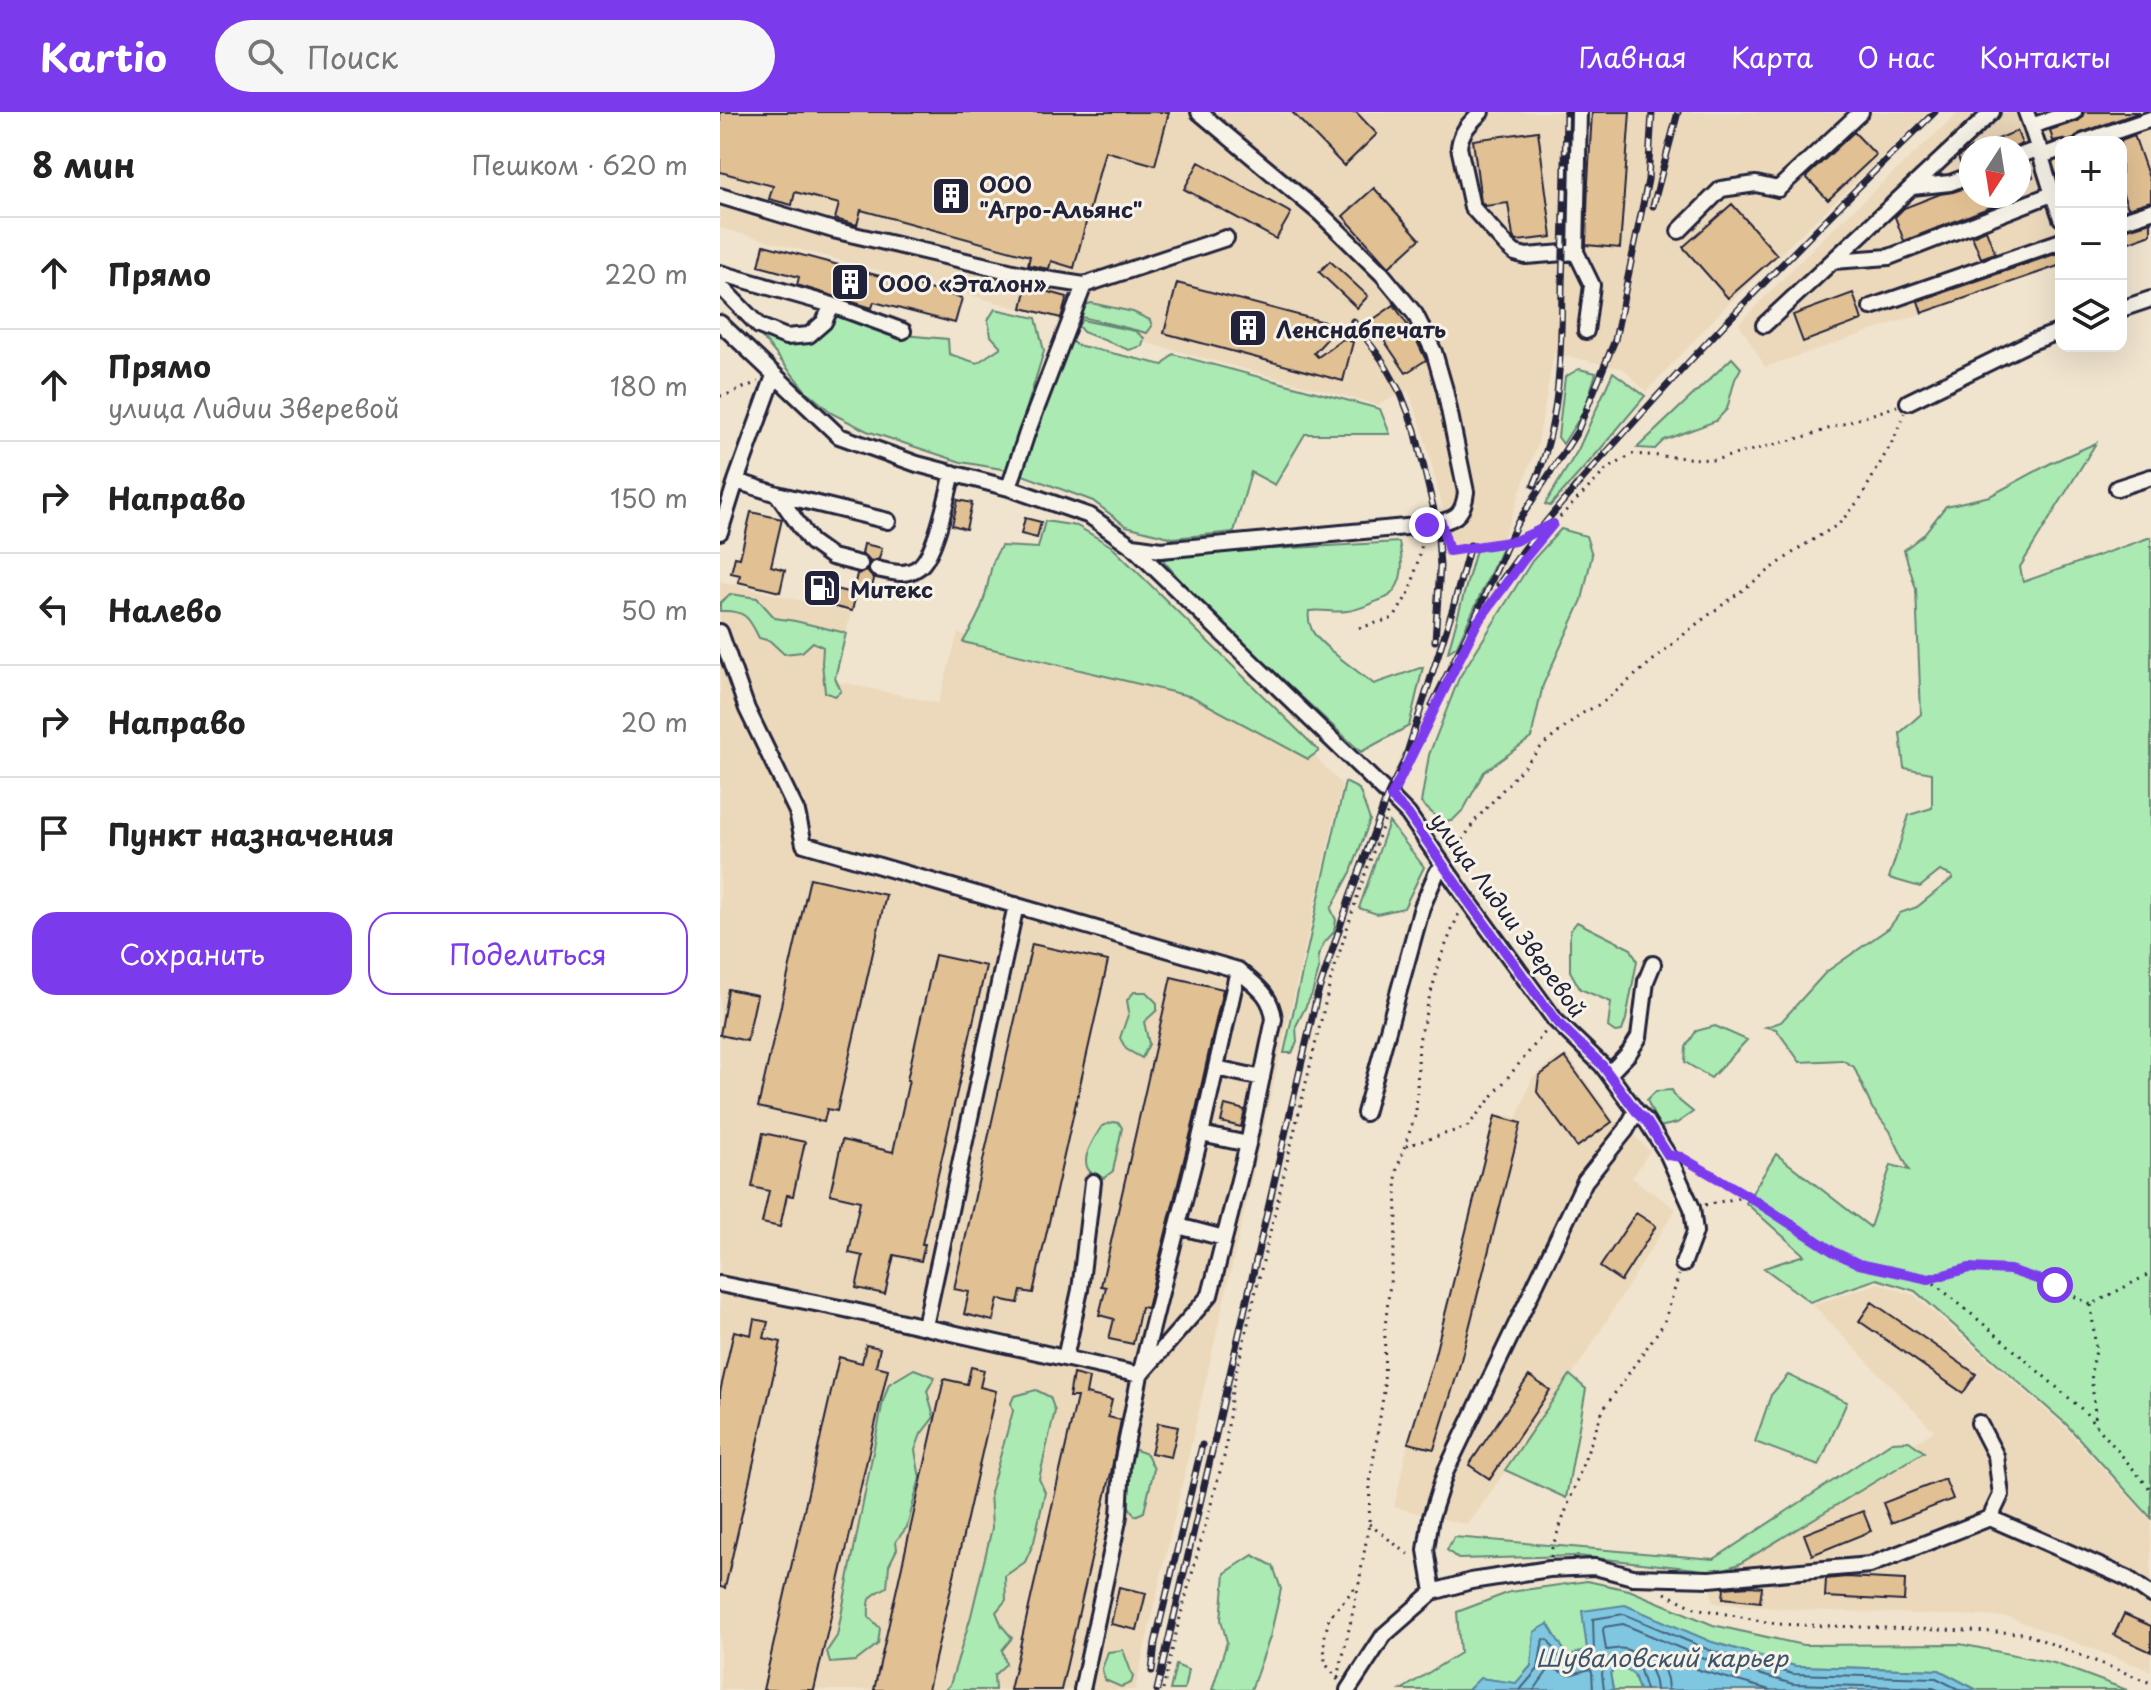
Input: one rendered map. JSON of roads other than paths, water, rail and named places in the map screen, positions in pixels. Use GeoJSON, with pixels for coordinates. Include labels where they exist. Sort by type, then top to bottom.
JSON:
{"type":"FeatureCollection","features":[{"type":"Feature","properties":{"kind":"street"},"geometry":{"type":"LineString","coordinates":[[1132,546],[1161,550],[1434,523],[1455,517],[1464,508],[1466,492],[1441,377],[1434,352],[1415,314],[1382,274],[1321,214],[1199,112]]}},
{"type":"Feature","properties":{"kind":"street"},"geometry":{"type":"LineString","coordinates":[[1481,112],[1464,130],[1459,147],[1472,207],[1515,253],[1537,256],[1576,252]]}},
{"type":"Feature","properties":{"kind":"street"},"geometry":{"type":"LineString","coordinates":[[1579,112],[1576,252],[1592,285],[1586,331]]}},
{"type":"Feature","properties":{"kind":"street"},"geometry":{"type":"LineString","coordinates":[[1679,231],[1721,189],[1756,184],[1778,189],[1861,112]]}},
{"type":"Feature","properties":{"kind":"street"},"geometry":{"type":"LineString","coordinates":[[1764,325],[1992,112]]}},
{"type":"Feature","properties":{"kind":"street"},"geometry":{"type":"LineString","coordinates":[[2057,208],[2029,119],[2074,112]]}},
{"type":"Feature","properties":{"kind":"street"},"geometry":{"type":"LineString","coordinates":[[2101,136],[2151,119]]}},
{"type":"Feature","properties":{"kind":"street"},"geometry":{"type":"LineString","coordinates":[[2031,154],[2055,150]]}},
{"type":"Feature","properties":{"kind":"street"},"geometry":{"type":"LineString","coordinates":[[1912,187],[1959,180]]}},
{"type":"Feature","properties":{"kind":"street"},"geometry":{"type":"LineString","coordinates":[[1833,261],[1889,257],[2052,194]]}},
{"type":"Feature","properties":{"kind":"street"},"geometry":{"type":"LineString","coordinates":[[720,196],[833,230],[1039,278],[1084,285],[1226,238]]}},
{"type":"Feature","properties":{"kind":"street"},"geometry":{"type":"LineString","coordinates":[[2127,219],[2151,211]]}},
{"type":"Feature","properties":{"kind":"street"},"geometry":{"type":"LineString","coordinates":[[1871,307],[2055,243]]}},
{"type":"Feature","properties":{"kind":"street"},"geometry":{"type":"LineString","coordinates":[[720,273],[832,305],[903,331]]}},
{"type":"Feature","properties":{"kind":"street"},"geometry":{"type":"LineString","coordinates":[[1009,488],[1084,285]]}},
{"type":"Feature","properties":{"kind":"street"},"geometry":{"type":"LineString","coordinates":[[720,286],[759,326],[786,337],[809,335],[824,322],[832,305]]}},
{"type":"Feature","properties":{"kind":"street"},"geometry":{"type":"LineString","coordinates":[[2127,307],[2151,299]]}},
{"type":"Feature","properties":{"kind":"street","name":"улица Лидии Зверевой"},"geometry":{"type":"LineString","coordinates":[[720,323],[839,436],[917,464],[1009,488],[1090,516],[1132,546],[1392,798],[1408,814],[1555,1020],[1609,1074],[1647,1122],[1668,1155],[1692,1208],[1695,1232],[1683,1264]]}},
{"type":"Feature","properties":{"kind":"street"},"geometry":{"type":"LineString","coordinates":[[1908,402],[2055,333]]}},
{"type":"Feature","properties":{"kind":"street"},"geometry":{"type":"LineString","coordinates":[[720,532],[774,376]]}},
{"type":"Feature","properties":{"kind":"street"},"geometry":{"type":"LineString","coordinates":[[877,569],[899,574],[919,568],[931,552],[953,473]]}},
{"type":"Feature","properties":{"kind":"street"},"geometry":{"type":"LineString","coordinates":[[2117,488],[2151,477]]}},
{"type":"Feature","properties":{"kind":"street"},"geometry":{"type":"LineString","coordinates":[[736,481],[888,521]]}},
{"type":"Feature","properties":{"kind":"street"},"geometry":{"type":"LineString","coordinates":[[777,494],[811,542],[832,557],[860,564]]}},
{"type":"Feature","properties":{"kind":"street"},"geometry":{"type":"LineString","coordinates":[[720,632],[747,709],[797,812],[804,844],[1238,970],[1267,996],[1274,1019],[1248,1144],[1210,1295],[1140,1375]]}},
{"type":"Feature","properties":{"kind":"street"},"geometry":{"type":"LineString","coordinates":[[1365,1113],[1422,907],[1433,879],[1444,866]]}},
{"type":"Feature","properties":{"kind":"street"},"geometry":{"type":"LineString","coordinates":[[925,1326],[1016,905]]}},
{"type":"Feature","properties":{"kind":"street"},"geometry":{"type":"LineString","coordinates":[[1609,1074],[1639,1037],[1646,981],[1653,964]]}},
{"type":"Feature","properties":{"kind":"street"},"geometry":{"type":"LineString","coordinates":[[1082,1690],[1119,1516],[1122,1464],[1140,1375],[1201,1134],[1238,970]]}},
{"type":"Feature","properties":{"kind":"street"},"geometry":{"type":"LineString","coordinates":[[1216,1068],[1262,1078]]}},
{"type":"Feature","properties":{"kind":"street"},"geometry":{"type":"LineString","coordinates":[[1433,1592],[1426,1550],[1431,1517],[1445,1473],[1585,1181],[1626,1130],[1636,1111]]}},
{"type":"Feature","properties":{"kind":"street"},"geometry":{"type":"LineString","coordinates":[[1201,1134],[1248,1144]]}},
{"type":"Feature","properties":{"kind":"street"},"geometry":{"type":"LineString","coordinates":[[1065,1358],[1080,1290],[1093,1182]]}},
{"type":"Feature","properties":{"kind":"street"},"geometry":{"type":"LineString","coordinates":[[1178,1226],[1224,1238]]}},
{"type":"Feature","properties":{"kind":"street"},"geometry":{"type":"LineString","coordinates":[[720,1284],[1140,1375]]}},
{"type":"Feature","properties":{"kind":"street"},"geometry":{"type":"LineString","coordinates":[[1343,1684],[1384,1635],[1433,1592],[1471,1581],[1549,1569],[1595,1567],[1633,1577],[1710,1579],[1870,1565],[1990,1518],[2001,1495],[1996,1456],[1979,1423]]}},
{"type":"Feature","properties":{"kind":"street"},"geometry":{"type":"LineString","coordinates":[[1990,1518],[2127,1578],[2151,1595]]}},
{"type":"Feature","properties":{"kind":"water","name":"Шуваловский карьер"},"geometry":{"type":"Polygon","coordinates":[[[1625,1605],[1712,1642],[1795,1666],[1939,1670],[1977,1690],[1639,1690],[1634,1675],[1621,1666],[1610,1673],[1613,1690],[1468,1690],[1480,1678],[1516,1683],[1531,1666],[1534,1632],[1548,1624],[1568,1657],[1587,1649],[1582,1611],[1625,1605]]]}},
{"type":"Feature","properties":{"kind":"railway"},"geometry":{"type":"LineString","coordinates":[[1534,485],[1550,437],[1558,386],[1566,112]]}},
{"type":"Feature","properties":{"kind":"railway"},"geometry":{"type":"LineString","coordinates":[[1432,705],[1516,525],[1577,432],[1615,340],[1648,180],[1652,112]]}},
{"type":"Feature","properties":{"kind":"railway"},"geometry":{"type":"LineString","coordinates":[[1653,206],[1678,112]]}},
{"type":"Feature","properties":{"kind":"railway"},"geometry":{"type":"LineString","coordinates":[[1499,584],[1564,500],[1671,381],[1782,264],[1935,112]]}},
{"type":"Feature","properties":{"kind":"railway"},"geometry":{"type":"LineString","coordinates":[[1353,321],[1382,360],[1401,394],[1415,430],[1437,523],[1440,566],[1435,641]]}},
{"type":"Feature","properties":{"kind":"railway"},"geometry":{"type":"LineString","coordinates":[[1157,1690],[1317,996],[1388,794],[1405,759],[1470,545]]}},
{"type":"Feature","properties":{"kind":"railway"},"geometry":{"type":"LineString","coordinates":[[1152,1671],[1155,1643],[1202,1445]]}},
{"type":"Feature","properties":{"kind":"place","name":"ООО \"Агро-Альянс\""},"geometry":{"type":"Point","coordinates":[951,196]}},
{"type":"Feature","properties":{"kind":"place","name":"ООО «Эталон»"},"geometry":{"type":"Point","coordinates":[850,282]}},
{"type":"Feature","properties":{"kind":"place","name":"Ленснабпечать"},"geometry":{"type":"Point","coordinates":[1248,328]}},
{"type":"Feature","properties":{"kind":"place","name":"Митекс"},"geometry":{"type":"Point","coordinates":[822,588]}}]}
